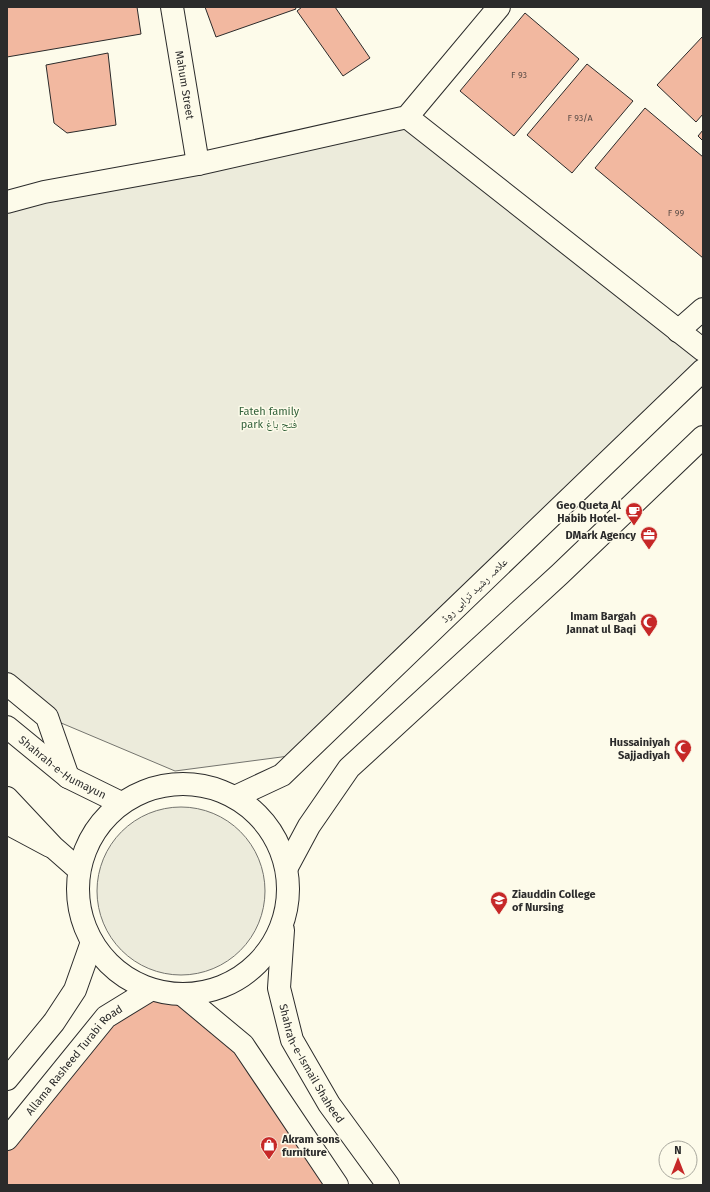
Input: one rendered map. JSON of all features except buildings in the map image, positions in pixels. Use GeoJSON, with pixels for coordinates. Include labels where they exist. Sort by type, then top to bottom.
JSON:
{"type":"FeatureCollection","features":[{"type":"Feature","properties":{"kind":"main road","name":"Mahum Street"},"geometry":{"type":"LineString","coordinates":[[172,7],[198,164]]}},
{"type":"Feature","properties":{"kind":"main road"},"geometry":{"type":"LineString","coordinates":[[7,202],[44,192],[198,164],[406,117],[499,7]]}},
{"type":"Feature","properties":{"kind":"main road"},"geometry":{"type":"LineString","coordinates":[[406,117],[703,350]]}},
{"type":"Feature","properties":{"kind":"main road"},"geometry":{"type":"LineString","coordinates":[[678,331],[703,308]]}},
{"type":"Feature","properties":{"kind":"main road","name":"علامہ رشید ترابی روڈ"},"geometry":{"type":"LineString","coordinates":[[235,797],[282,775],[703,370]]}},
{"type":"Feature","properties":{"kind":"main road"},"geometry":{"type":"LineString","coordinates":[[287,867],[309,826],[349,768],[560,574],[703,438]]}},
{"type":"Feature","properties":{"kind":"main road"},"geometry":{"type":"LineString","coordinates":[[7,684],[47,717],[68,777]]}},
{"type":"Feature","properties":{"kind":"main road","name":"Shahrah-e-Humayun"},"geometry":{"type":"LineString","coordinates":[[7,727],[68,777],[121,803]]}},
{"type":"Feature","properties":{"kind":"main road"},"geometry":{"type":"LineString","coordinates":[[177,783],[207,786],[235,797],[259,815],[277,839],[287,867],[289,897],[283,927],[268,952],[247,974],[217,989],[184,995],[150,990],[120,974],[98,953],[84,927],[77,898],[78,869],[90,838],[102,821],[121,803],[148,789],[177,783]]}},
{"type":"Feature","properties":{"kind":"main road"},"geometry":{"type":"LineString","coordinates":[[7,798],[53,847],[78,869]]}},
{"type":"Feature","properties":{"kind":"main road"},"geometry":{"type":"LineString","coordinates":[[7,823],[53,847]]}},
{"type":"Feature","properties":{"kind":"main road","name":"Shahrah-e-Ismail Shaheed"},"geometry":{"type":"LineString","coordinates":[[283,927],[279,988],[292,1040],[329,1104],[388,1185]]}},
{"type":"Feature","properties":{"kind":"main road"},"geometry":{"type":"LineString","coordinates":[[7,1079],[54,1022],[75,990],[92,942]]}},
{"type":"Feature","properties":{"kind":"main road","name":"Allama Rasheed Turabi Road"},"geometry":{"type":"LineString","coordinates":[[7,1139],[106,1017],[150,990]]}},
{"type":"Feature","properties":{"kind":"main road"},"geometry":{"type":"LineString","coordinates":[[184,995],[242,1045],[337,1185]]}},
{"type":"Feature","properties":{"kind":"green space","name":"Fateh family park فتح باغ"},"geometry":{"type":"Polygon","coordinates":[[[414,123],[703,350],[703,370],[289,756],[175,771],[47,717],[7,684],[7,203],[414,123]]]}},
{"type":"Feature","properties":{"kind":"green space"},"geometry":{"type":"Polygon","coordinates":[[[173,807],[189,807],[213,813],[221,817],[234,826],[246,838],[259,859],[265,883],[265,899],[259,923],[251,938],[234,956],[213,969],[189,975],[173,975],[149,969],[134,961],[111,938],[103,923],[97,899],[97,883],[103,859],[111,844],[134,821],[149,813],[173,807]]]}},
{"type":"Feature","properties":{"kind":"place","name":"Geo Queta Al Habib Hotel-"},"geometry":{"type":"Point","coordinates":[634,526]}},
{"type":"Feature","properties":{"kind":"place","name":"DMark Agency"},"geometry":{"type":"Point","coordinates":[649,550]}},
{"type":"Feature","properties":{"kind":"place","name":"Imam Bargah Jannat ul Baqi"},"geometry":{"type":"Point","coordinates":[649,637]}},
{"type":"Feature","properties":{"kind":"place","name":"Hussainiyah Sajjadiyah"},"geometry":{"type":"Point","coordinates":[683,763]}},
{"type":"Feature","properties":{"kind":"place","name":"Ziauddin College of Nursing"},"geometry":{"type":"Point","coordinates":[499,915]}},
{"type":"Feature","properties":{"kind":"place","name":"Akram sons furniture"},"geometry":{"type":"Point","coordinates":[269,1160]}}]}
